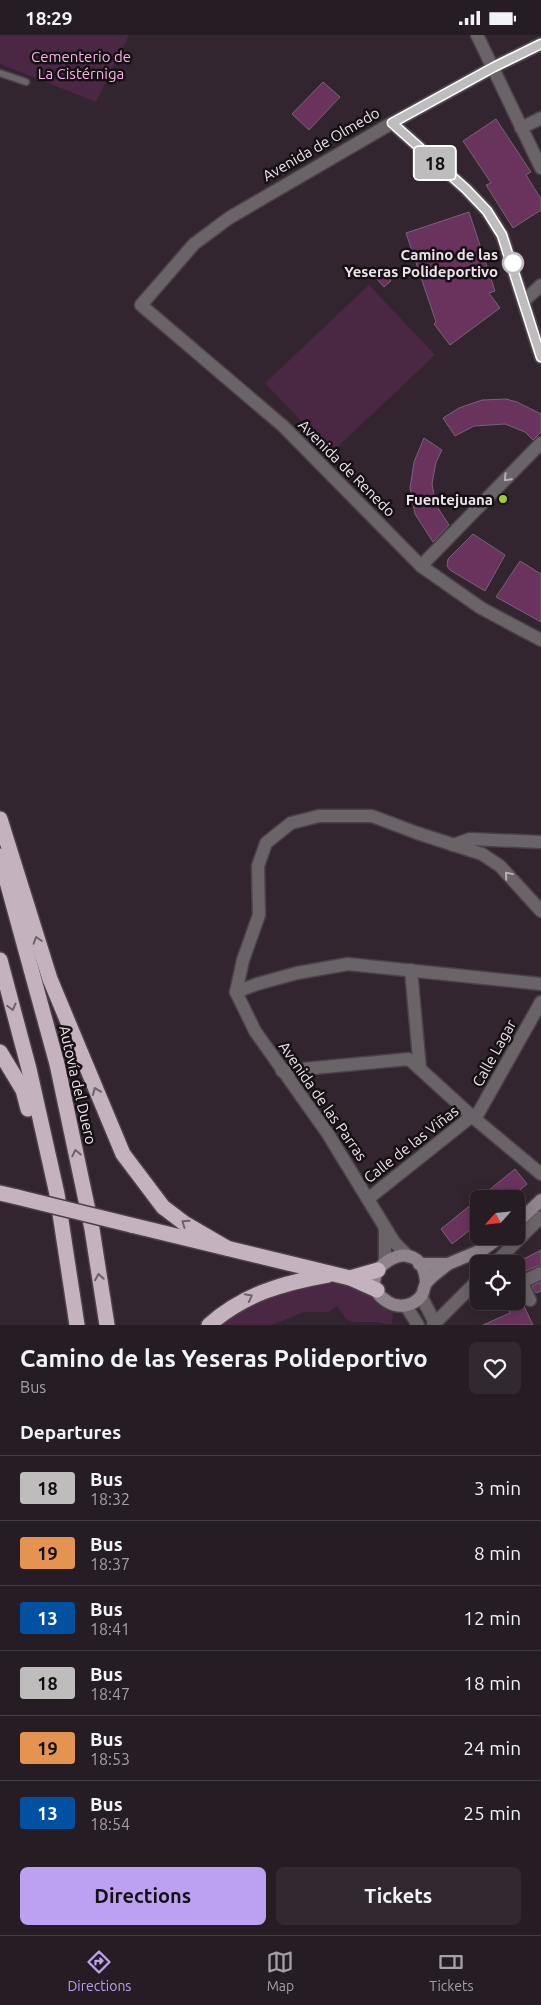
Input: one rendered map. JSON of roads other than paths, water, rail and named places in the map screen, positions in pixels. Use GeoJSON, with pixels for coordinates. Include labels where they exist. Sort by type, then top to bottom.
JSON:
{"type":"FeatureCollection","features":[{"type":"Feature","properties":{"kind":"highway"},"geometry":{"type":"LineString","coordinates":[[0,819],[50,979],[123,1154],[163,1207],[184,1223],[227,1248]]}},
{"type":"Feature","properties":{"kind":"highway","name":"Autovía del Duero"},"geometry":{"type":"LineString","coordinates":[[0,857],[57,1065],[92,1229],[107,1325]]}},
{"type":"Feature","properties":{"kind":"highway"},"geometry":{"type":"LineString","coordinates":[[0,960],[29,1069],[57,1194],[77,1325]]}},
{"type":"Feature","properties":{"kind":"highway"},"geometry":{"type":"LineString","coordinates":[[0,1052],[23,1090],[32,1119],[54,1229],[69,1325]]}},
{"type":"Feature","properties":{"kind":"highway"},"geometry":{"type":"LineString","coordinates":[[0,1193],[350,1278],[377,1290]]}},
{"type":"Feature","properties":{"kind":"highway"},"geometry":{"type":"LineString","coordinates":[[350,1278],[381,1265]]}},
{"type":"Feature","properties":{"kind":"highway"},"geometry":{"type":"LineString","coordinates":[[209,1325],[231,1307],[256,1293],[287,1283],[333,1274]]}},
{"type":"Feature","properties":{"kind":"street"},"geometry":{"type":"LineString","coordinates":[[477,35],[541,168]]}},
{"type":"Feature","properties":{"kind":"street","name":"Avenida de Olmedo"},"geometry":{"type":"LineString","coordinates":[[141,305],[194,244],[229,218],[392,123],[541,43]]}},
{"type":"Feature","properties":{"kind":"street"},"geometry":{"type":"LineString","coordinates":[[521,128],[541,118]]}},
{"type":"Feature","properties":{"kind":"street"},"geometry":{"type":"LineString","coordinates":[[392,123],[487,211],[502,235],[541,357]]}},
{"type":"Feature","properties":{"kind":"street"},"geometry":{"type":"LineString","coordinates":[[524,301],[541,285]]}},
{"type":"Feature","properties":{"kind":"street","name":"Avenida de Renedo"},"geometry":{"type":"LineString","coordinates":[[141,305],[282,426],[421,566],[481,607],[541,640]]}},
{"type":"Feature","properties":{"kind":"street"},"geometry":{"type":"LineString","coordinates":[[421,566],[541,443]]}},
{"type":"Feature","properties":{"kind":"street"},"geometry":{"type":"LineString","coordinates":[[236,992],[243,959],[259,915],[258,866],[266,843],[291,823],[319,816],[372,816],[492,858],[541,911]]}},
{"type":"Feature","properties":{"kind":"street"},"geometry":{"type":"LineString","coordinates":[[453,845],[470,839],[541,843]]}},
{"type":"Feature","properties":{"kind":"street"},"geometry":{"type":"LineString","coordinates":[[236,992],[297,973],[348,965],[541,984]]}},
{"type":"Feature","properties":{"kind":"street"},"geometry":{"type":"LineString","coordinates":[[411,970],[420,1069]]}},
{"type":"Feature","properties":{"kind":"street","name":"Avenida de las Parras"},"geometry":{"type":"LineString","coordinates":[[236,992],[255,1031],[328,1134],[369,1198],[394,1242],[414,1260]]}},
{"type":"Feature","properties":{"kind":"street","name":"Calle Lagar"},"geometry":{"type":"LineString","coordinates":[[474,1118],[541,1002]]}},
{"type":"Feature","properties":{"kind":"street"},"geometry":{"type":"LineString","coordinates":[[282,1071],[409,1059],[541,1175]]}},
{"type":"Feature","properties":{"kind":"street","name":"Calle de las Viñas"},"geometry":{"type":"LineString","coordinates":[[369,1198],[474,1118]]}},
{"type":"Feature","properties":{"kind":"street"},"geometry":{"type":"LineString","coordinates":[[525,1215],[541,1199]]}},
{"type":"Feature","properties":{"kind":"street"},"geometry":{"type":"LineString","coordinates":[[511,1255],[541,1217]]}},
{"type":"Feature","properties":{"kind":"street","name":"Avenida de las Parras"},"geometry":{"type":"LineString","coordinates":[[381,1265],[385,1228]]}},
{"type":"Feature","properties":{"kind":"street"},"geometry":{"type":"LineString","coordinates":[[426,1283],[448,1264],[490,1245]]}},
{"type":"Feature","properties":{"kind":"street"},"geometry":{"type":"LineString","coordinates":[[414,1260],[426,1276],[426,1283],[421,1296],[406,1306],[388,1303],[377,1290],[376,1277],[381,1265],[400,1255],[414,1260],[448,1264]]}},
{"type":"Feature","properties":{"kind":"street"},"geometry":{"type":"LineString","coordinates":[[525,1275],[541,1273]]}},
{"type":"Feature","properties":{"kind":"street"},"geometry":{"type":"LineString","coordinates":[[421,1296],[435,1324],[470,1288]]}},
{"type":"Feature","properties":{"kind":"street"},"geometry":{"type":"LineString","coordinates":[[525,1289],[530,1300]]}},
{"type":"Feature","properties":{"kind":"street"},"geometry":{"type":"LineString","coordinates":[[406,1306],[418,1325]]}},
{"type":"Feature","properties":{"kind":"lane"},"geometry":{"type":"LineString","coordinates":[[0,73],[26,82]]}},
{"type":"Feature","properties":{"kind":"place","name":"Camino de las Yeseras Polideportivo"},"geometry":{"type":"Point","coordinates":[513,263]}},
{"type":"Feature","properties":{"kind":"place","name":"Fuentejuana"},"geometry":{"type":"Point","coordinates":[503,499]}},
{"type":"Feature","properties":{"kind":"park label","name":"Cementerio de La Cistérniga"},"geometry":{"type":"Point","coordinates":[81,64]}}]}
